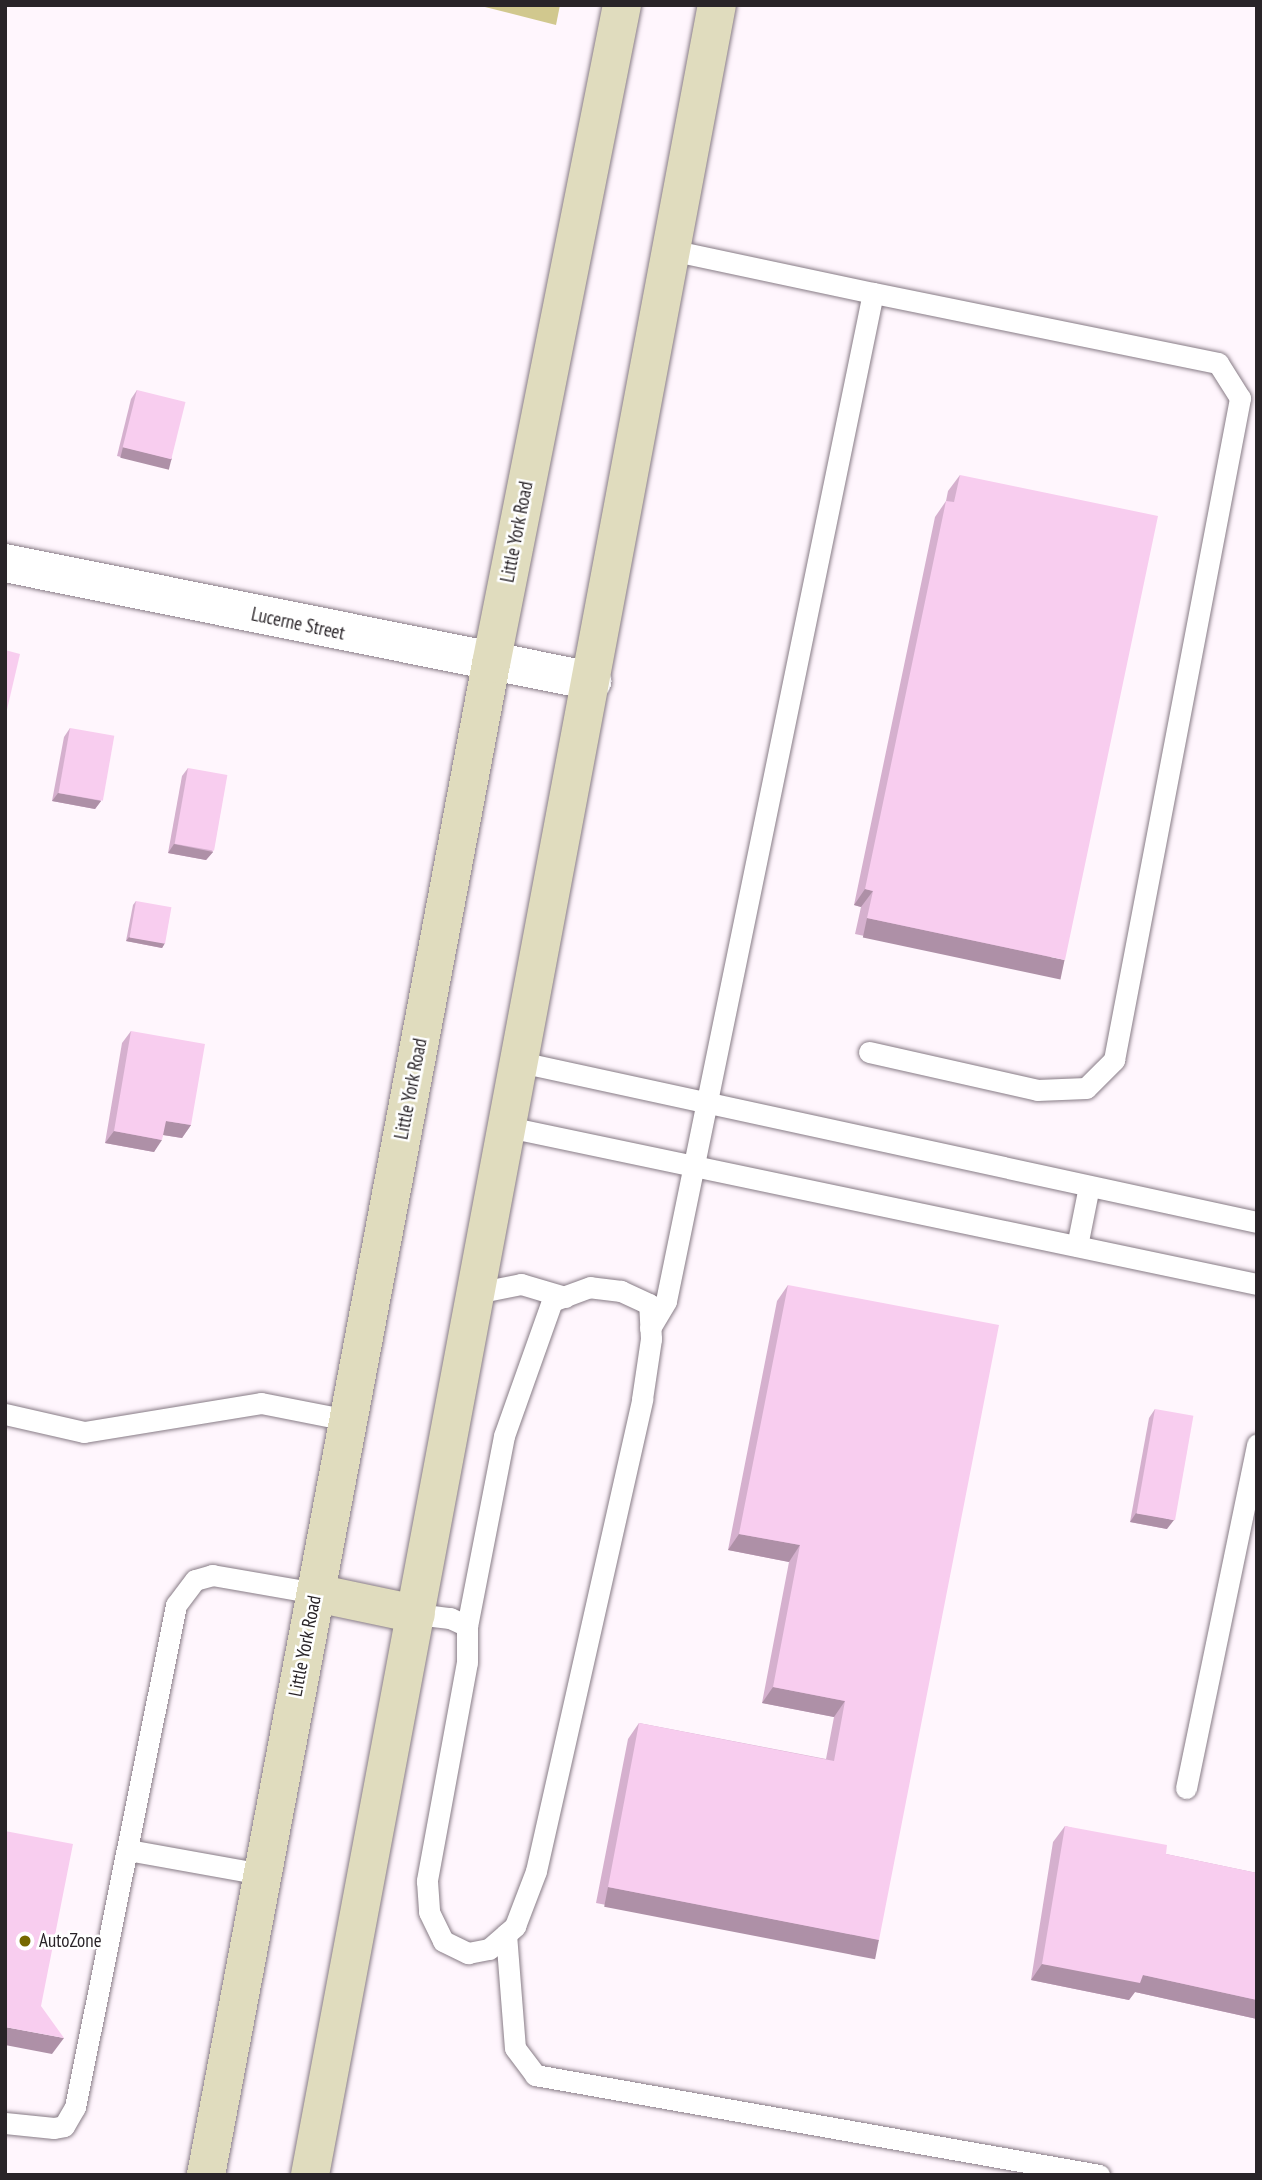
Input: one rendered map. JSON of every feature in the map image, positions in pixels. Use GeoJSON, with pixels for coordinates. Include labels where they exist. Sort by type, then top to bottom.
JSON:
{"type":"FeatureCollection","features":[{"type":"Feature","properties":{"kind":"main road","name":"Little York Road"},"geometry":{"type":"LineString","coordinates":[[206,2175],[491,664],[622,5]]}},
{"type":"Feature","properties":{"kind":"main road"},"geometry":{"type":"LineString","coordinates":[[310,2175],[717,5]]}},
{"type":"Feature","properties":{"kind":"main road"},"geometry":{"type":"LineString","coordinates":[[316,1593],[416,1614]]}},
{"type":"Feature","properties":{"kind":"street","name":"Lucerne Street"},"geometry":{"type":"LineString","coordinates":[[5,563],[491,664],[592,681]]}},
{"type":"Feature","properties":{"kind":"lane"},"geometry":{"type":"LineString","coordinates":[[671,250],[1218,363],[1240,398],[1114,1060],[1086,1088],[1037,1090],[869,1052]]}},
{"type":"Feature","properties":{"kind":"lane"},"geometry":{"type":"LineString","coordinates":[[650,1328],[666,1301],[873,293]]}},
{"type":"Feature","properties":{"kind":"lane"},"geometry":{"type":"LineString","coordinates":[[520,1062],[1257,1222]]}},
{"type":"Feature","properties":{"kind":"lane"},"geometry":{"type":"LineString","coordinates":[[508,1127],[1257,1284]]}},
{"type":"Feature","properties":{"kind":"lane"},"geometry":{"type":"LineString","coordinates":[[1077,1246],[1089,1186]]}},
{"type":"Feature","properties":{"kind":"lane"},"geometry":{"type":"LineString","coordinates":[[476,1293],[521,1284],[565,1297]]}},
{"type":"Feature","properties":{"kind":"lane"},"geometry":{"type":"LineString","coordinates":[[590,1287],[621,1291],[649,1304],[650,1328],[621,1502],[536,1871],[515,1926],[489,1949],[468,1953],[443,1941],[429,1912],[427,1881],[465,1673],[467,1626],[503,1436],[552,1301],[590,1287]]}},
{"type":"Feature","properties":{"kind":"lane"},"geometry":{"type":"LineString","coordinates":[[5,1414],[84,1432],[261,1403],[348,1420]]}},
{"type":"Feature","properties":{"kind":"lane"},"geometry":{"type":"LineString","coordinates":[[1186,1788],[1257,1444]]}},
{"type":"Feature","properties":{"kind":"lane"},"geometry":{"type":"LineString","coordinates":[[5,2123],[44,2129],[64,2126],[75,2107],[128,1850],[166,1645],[185,1590],[195,1580],[212,1575],[316,1593]]}},
{"type":"Feature","properties":{"kind":"lane"},"geometry":{"type":"LineString","coordinates":[[416,1614],[450,1618],[467,1626]]}},
{"type":"Feature","properties":{"kind":"lane"},"geometry":{"type":"LineString","coordinates":[[128,1850],[262,1874]]}},
{"type":"Feature","properties":{"kind":"lane"},"geometry":{"type":"LineString","coordinates":[[506,1934],[515,2048],[535,2075],[1089,2174]]}},
{"type":"Feature","properties":{"kind":"shaded area"},"geometry":{"type":"Polygon","coordinates":[[[477,5],[560,5],[556,25],[477,5]]]}},
{"type":"Feature","properties":{"kind":"building"},"geometry":{"type":"Polygon","coordinates":[[[137,390],[186,402],[171,459],[123,447],[137,390]]]}},
{"type":"Feature","properties":{"kind":"building"},"geometry":{"type":"Polygon","coordinates":[[[960,475],[1158,516],[1065,960],[867,918],[873,891],[865,889],[946,501],[954,502],[960,475]]]}},
{"type":"Feature","properties":{"kind":"building"},"geometry":{"type":"Polygon","coordinates":[[[5,650],[20,654],[5,718],[5,650]]]}},
{"type":"Feature","properties":{"kind":"building"},"geometry":{"type":"Polygon","coordinates":[[[70,728],[114,736],[103,801],[59,793],[70,728]]]}},
{"type":"Feature","properties":{"kind":"building"},"geometry":{"type":"Polygon","coordinates":[[[188,768],[227,775],[214,851],[175,844],[188,768]]]}},
{"type":"Feature","properties":{"kind":"building"},"geometry":{"type":"Polygon","coordinates":[[[136,901],[171,907],[165,944],[130,937],[136,901]]]}},
{"type":"Feature","properties":{"kind":"building"},"geometry":{"type":"Polygon","coordinates":[[[131,1031],[205,1044],[191,1125],[166,1121],[162,1140],[114,1131],[131,1031]]]}},
{"type":"Feature","properties":{"kind":"building"},"geometry":{"type":"Polygon","coordinates":[[[788,1285],[999,1325],[879,1940],[608,1887],[639,1723],[834,1761],[845,1701],[773,1687],[800,1545],[739,1534],[788,1285]]]}},
{"type":"Feature","properties":{"kind":"building"},"geometry":{"type":"Polygon","coordinates":[[[1155,1409],[1193,1416],[1175,1520],[1137,1513],[1155,1409]]]}},
{"type":"Feature","properties":{"kind":"building"},"geometry":{"type":"Polygon","coordinates":[[[1065,1826],[1167,1845],[1166,1854],[1257,1873],[1257,2000],[1143,1975],[1140,1983],[1042,1964],[1065,1826]]]}},
{"type":"Feature","properties":{"kind":"building","name":"AutoZone"},"geometry":{"type":"Polygon","coordinates":[[[5,1831],[73,1844],[41,2006],[64,2038],[5,2027],[5,1831]]]}},
{"type":"Feature","properties":{"kind":"place","name":"AutoZone"},"geometry":{"type":"Point","coordinates":[25,1941]}}]}
